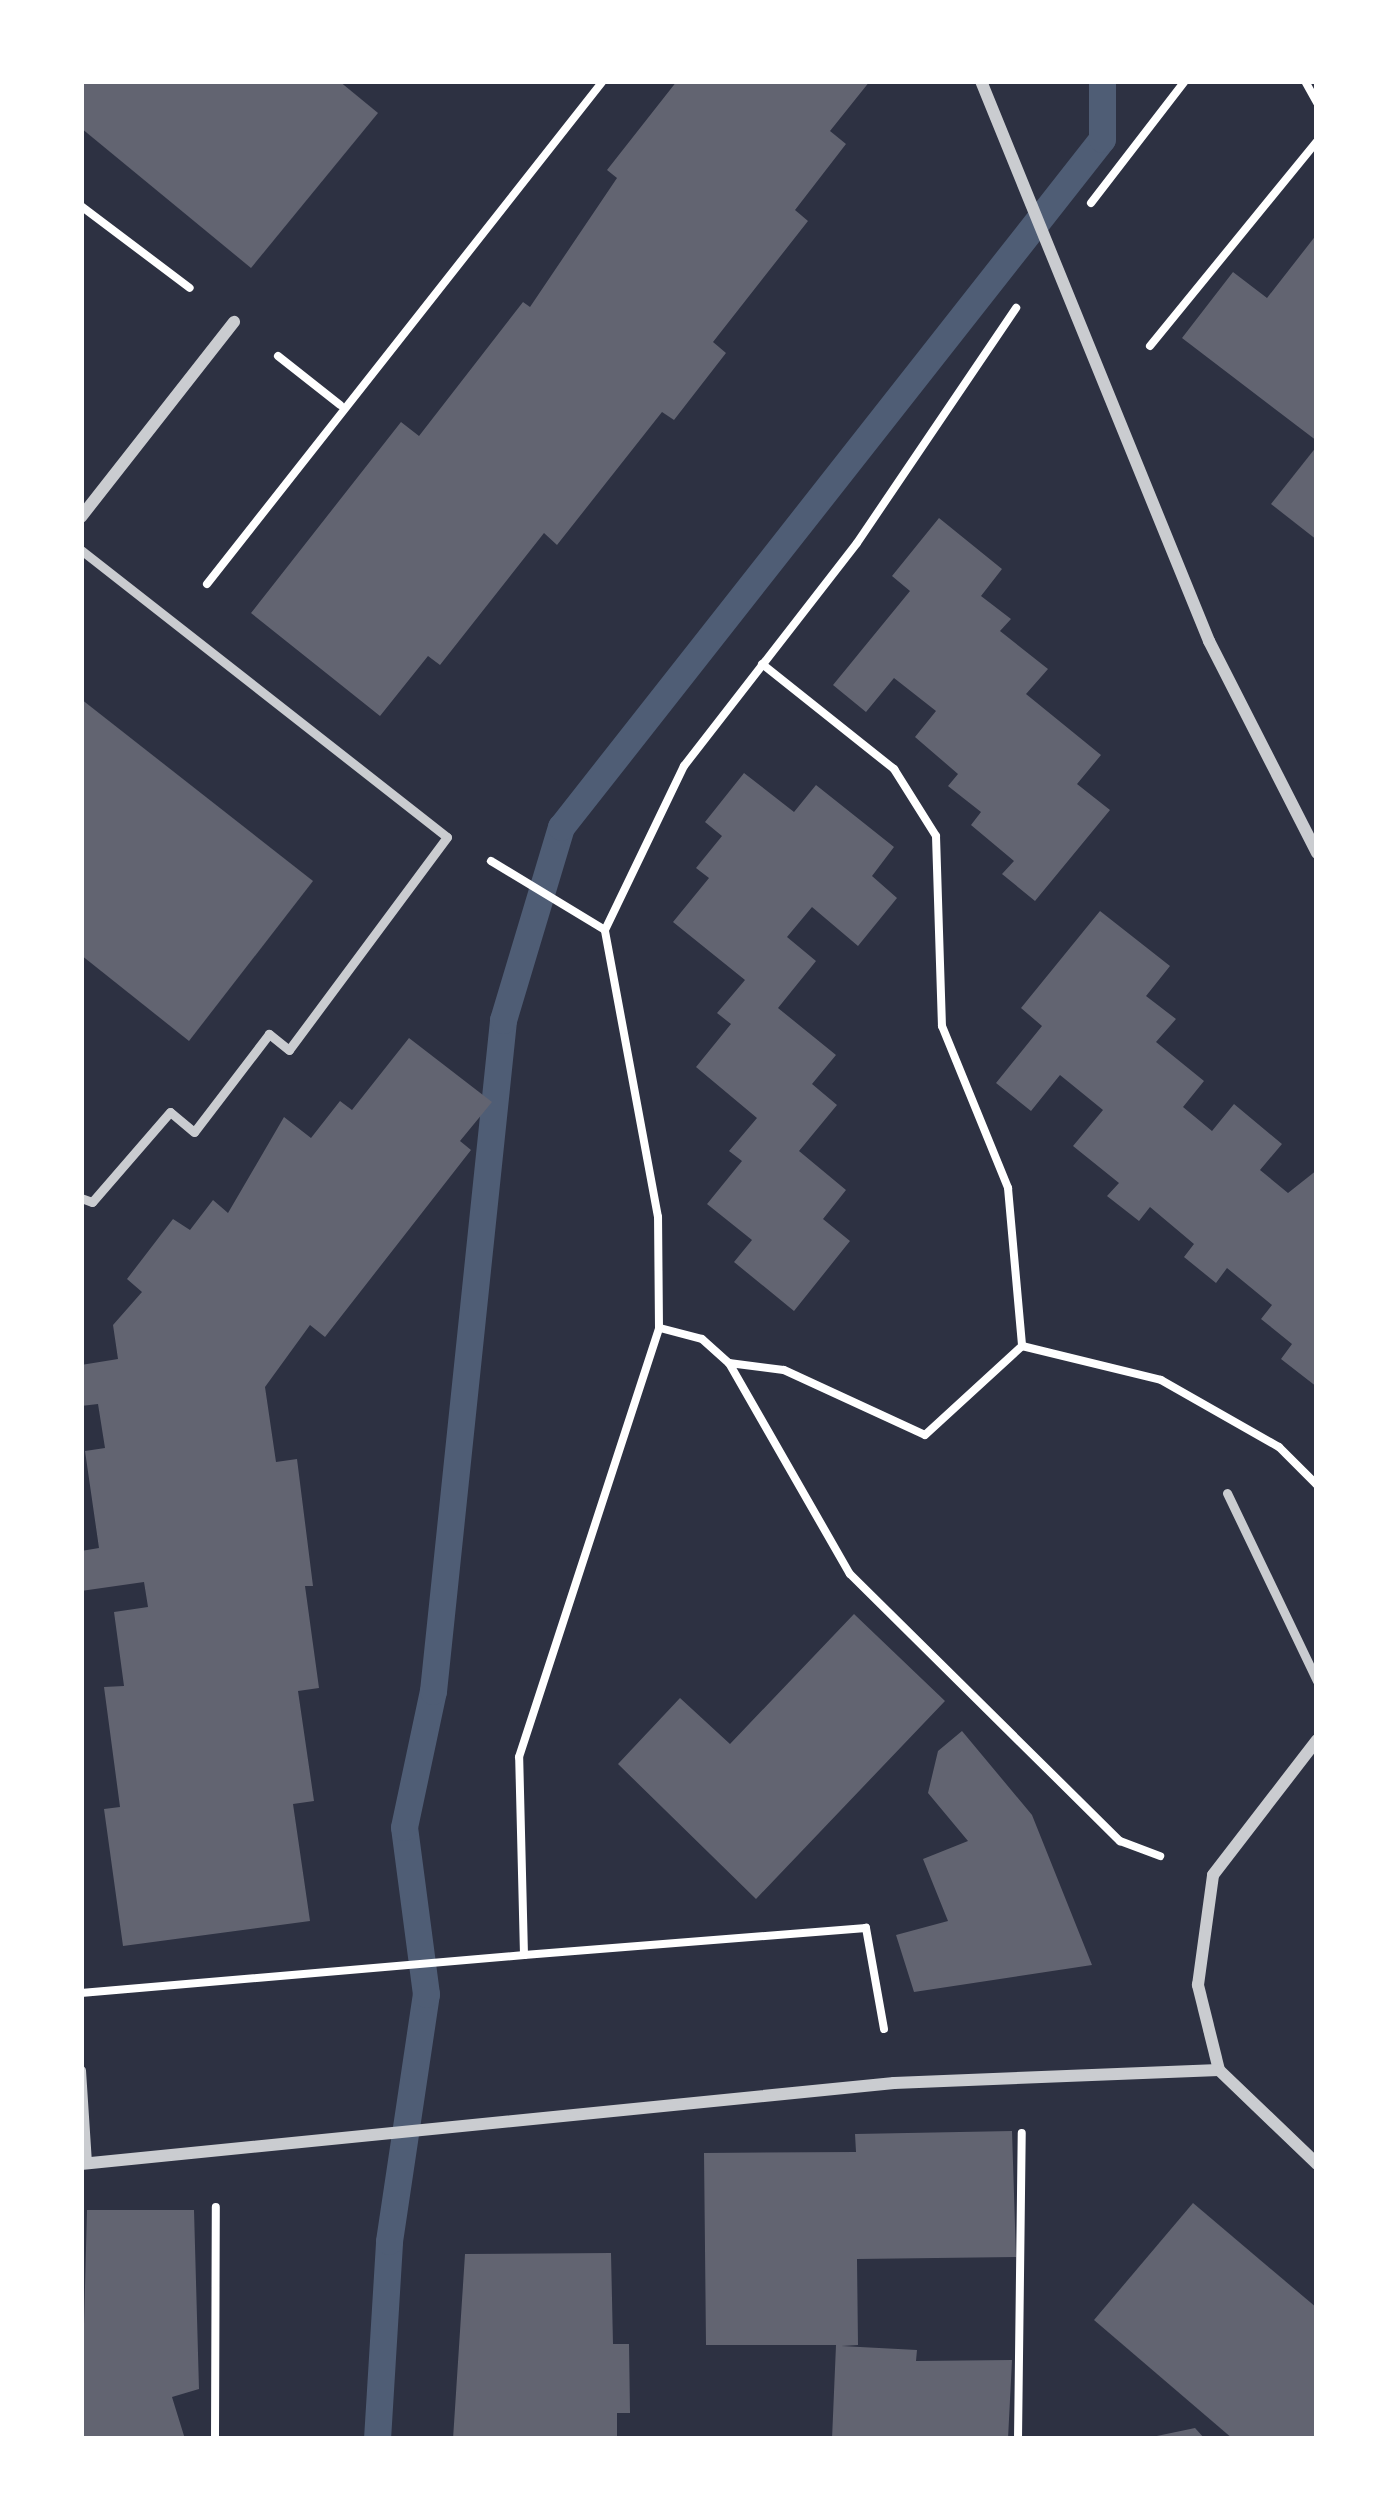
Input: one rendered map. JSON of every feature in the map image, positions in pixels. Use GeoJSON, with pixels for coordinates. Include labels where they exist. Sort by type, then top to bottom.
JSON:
{"type":"FeatureCollection","features":[{"type":"Feature","properties":{"kind":"street"},"geometry":{"type":"LineString","coordinates":[[981,81],[1209,641],[1317,853]]}},
{"type":"Feature","properties":{"kind":"street"},"geometry":{"type":"LineString","coordinates":[[81,517],[234,322]]}},
{"type":"Feature","properties":{"kind":"street"},"geometry":{"type":"LineString","coordinates":[[1317,1740],[1213,1875],[1198,1985],[1219,2071],[1317,2164]]}},
{"type":"Feature","properties":{"kind":"street"},"geometry":{"type":"LineString","coordinates":[[84,2164],[532,2116],[894,2084],[1219,2071]]}},
{"type":"Feature","properties":{"kind":"lane"},"geometry":{"type":"LineString","coordinates":[[81,550],[447,837],[289,1050],[269,1034],[194,1132],[170,1112],[92,1202],[81,1198]]}},
{"type":"Feature","properties":{"kind":"lane"},"geometry":{"type":"LineString","coordinates":[[1227,1493],[1317,1681]]}},
{"type":"Feature","properties":{"kind":"lane"},"geometry":{"type":"LineString","coordinates":[[81,2070],[84,2164]]}},
{"type":"Feature","properties":{"kind":"path"},"geometry":{"type":"LineString","coordinates":[[1084,214],[1185,81]]}},
{"type":"Feature","properties":{"kind":"path"},"geometry":{"type":"LineString","coordinates":[[1305,81],[1317,103]]}},
{"type":"Feature","properties":{"kind":"path"},"geometry":{"type":"LineString","coordinates":[[177,624],[596,83]]}},
{"type":"Feature","properties":{"kind":"path"},"geometry":{"type":"LineString","coordinates":[[1110,392],[1317,141]]}},
{"type":"Feature","properties":{"kind":"path"},"geometry":{"type":"LineString","coordinates":[[524,1954],[519,1757],[659,1328],[658,1217],[605,930],[684,766],[1028,291]]}},
{"type":"Feature","properties":{"kind":"path"},"geometry":{"type":"LineString","coordinates":[[762,664],[894,769],[936,836],[942,1026],[1008,1188],[1022,1346]]}},
{"type":"Feature","properties":{"kind":"path"},"geometry":{"type":"LineString","coordinates":[[447,837],[605,930]]}},
{"type":"Feature","properties":{"kind":"path"},"geometry":{"type":"LineString","coordinates":[[659,1328],[703,1339],[729,1364],[850,1574],[1120,1841],[1213,1875]]}},
{"type":"Feature","properties":{"kind":"path"},"geometry":{"type":"LineString","coordinates":[[729,1364],[784,1370],[925,1435],[1022,1346]]}},
{"type":"Feature","properties":{"kind":"path"},"geometry":{"type":"LineString","coordinates":[[1022,1346],[1161,1379],[1279,1447],[1317,1485]]}},
{"type":"Feature","properties":{"kind":"path"},"geometry":{"type":"LineString","coordinates":[[81,1993],[866,1928],[894,2084]]}},
{"type":"Feature","properties":{"kind":"path"},"geometry":{"type":"LineString","coordinates":[[1018,2439],[1023,2078]]}},
{"type":"Feature","properties":{"kind":"path"},"geometry":{"type":"LineString","coordinates":[[214,2439],[216,2206],[246,2148]]}},
{"type":"Feature","properties":{"kind":"building"},"geometry":{"type":"Polygon","coordinates":[[[81,81],[339,81],[378,113],[251,268],[81,128],[81,81]]]}},
{"type":"Feature","properties":{"kind":"building"},"geometry":{"type":"Polygon","coordinates":[[[677,81],[870,81],[830,131],[846,144],[795,210],[808,221],[713,342],[726,353],[674,420],[662,412],[557,545],[544,533],[440,665],[428,656],[380,716],[251,613],[401,422],[419,436],[523,302],[530,307],[617,178],[607,170],[677,81]]]}},
{"type":"Feature","properties":{"kind":"building"},"geometry":{"type":"Polygon","coordinates":[[[1317,234],[1317,441],[1182,338],[1233,272],[1267,298],[1317,234]]]}},
{"type":"Feature","properties":{"kind":"building"},"geometry":{"type":"Polygon","coordinates":[[[1317,446],[1317,540],[1271,504],[1317,446]]]}},
{"type":"Feature","properties":{"kind":"building"},"geometry":{"type":"Polygon","coordinates":[[[939,518],[1002,569],[981,596],[1011,619],[1000,631],[1048,669],[1026,694],[1101,755],[1077,784],[1110,810],[1035,901],[1002,874],[1014,861],[971,825],[981,812],[948,786],[958,774],[915,737],[936,711],[894,678],[866,712],[833,685],[910,591],[892,576],[939,518]]]}},
{"type":"Feature","properties":{"kind":"building"},"geometry":{"type":"Polygon","coordinates":[[[81,699],[313,881],[189,1041],[81,955],[81,699]]]}},
{"type":"Feature","properties":{"kind":"building"},"geometry":{"type":"Polygon","coordinates":[[[744,773],[794,812],[816,785],[894,847],[872,876],[897,898],[858,946],[812,907],[787,937],[816,961],[778,1008],[836,1055],[812,1084],[837,1105],[799,1151],[846,1190],[823,1219],[850,1241],[794,1311],[734,1262],[752,1240],[707,1204],[742,1161],[729,1151],[757,1118],[696,1067],[731,1024],[717,1013],[745,980],[673,922],[709,878],[696,868],[722,836],[705,822],[744,773]]]}},
{"type":"Feature","properties":{"kind":"building"},"geometry":{"type":"Polygon","coordinates":[[[1100,911],[1170,966],[1146,996],[1176,1019],[1156,1042],[1204,1081],[1183,1107],[1212,1131],[1234,1104],[1282,1144],[1260,1170],[1288,1193],[1317,1170],[1317,1387],[1281,1359],[1292,1344],[1261,1319],[1272,1305],[1227,1268],[1216,1283],[1184,1257],[1194,1244],[1150,1207],[1139,1221],[1107,1196],[1119,1183],[1073,1146],[1103,1110],[1060,1075],[1031,1111],[996,1083],[1042,1026],[1021,1008],[1100,911]]]}},
{"type":"Feature","properties":{"kind":"building"},"geometry":{"type":"Polygon","coordinates":[[[409,1038],[492,1102],[460,1141],[471,1150],[325,1337],[310,1325],[265,1387],[276,1462],[297,1459],[313,1586],[305,1586],[319,1688],[298,1691],[314,1801],[293,1804],[310,1921],[123,1946],[104,1809],[120,1807],[104,1687],[124,1686],[114,1612],[148,1607],[144,1582],[81,1591],[81,1551],[99,1548],[85,1451],[105,1448],[98,1404],[81,1406],[81,1365],[118,1359],[113,1325],[142,1292],[127,1279],[173,1219],[190,1230],[213,1200],[228,1213],[284,1117],[311,1138],[340,1101],[352,1110],[409,1038]]]}},
{"type":"Feature","properties":{"kind":"building"},"geometry":{"type":"Polygon","coordinates":[[[854,1614],[945,1701],[756,1899],[618,1764],[680,1698],[730,1744],[854,1614]]]}},
{"type":"Feature","properties":{"kind":"building"},"geometry":{"type":"Polygon","coordinates":[[[962,1731],[1032,1815],[1092,1965],[914,1992],[896,1935],[948,1921],[923,1859],[968,1841],[928,1793],[938,1751],[962,1731]]]}},
{"type":"Feature","properties":{"kind":"building"},"geometry":{"type":"Polygon","coordinates":[[[1012,2131],[1016,2257],[857,2259],[858,2345],[841,2346],[917,2350],[916,2361],[1012,2360],[1008,2439],[832,2439],[836,2345],[706,2345],[704,2153],[856,2152],[855,2134],[1012,2131]]]}},
{"type":"Feature","properties":{"kind":"building"},"geometry":{"type":"Polygon","coordinates":[[[1193,2203],[1317,2308],[1317,2439],[1233,2439],[1094,2320],[1193,2203]]]}},
{"type":"Feature","properties":{"kind":"building"},"geometry":{"type":"Polygon","coordinates":[[[87,2210],[194,2210],[199,2389],[172,2397],[185,2439],[81,2439],[87,2210]]]}},
{"type":"Feature","properties":{"kind":"building"},"geometry":{"type":"Polygon","coordinates":[[[611,2253],[613,2344],[629,2344],[630,2413],[617,2413],[617,2439],[453,2439],[465,2254],[611,2253]]]}},
{"type":"Feature","properties":{"kind":"building"},"geometry":{"type":"Polygon","coordinates":[[[1195,2428],[1205,2439],[1152,2437],[1195,2428]]]}},
{"type":"Feature","properties":{"kind":"waterway"},"geometry":{"type":"LineString","coordinates":[[377,2439],[389,2241],[426,1994],[404,1827],[433,1691],[503,1020],[561,827],[1102,139],[1102,81]]}}]}
